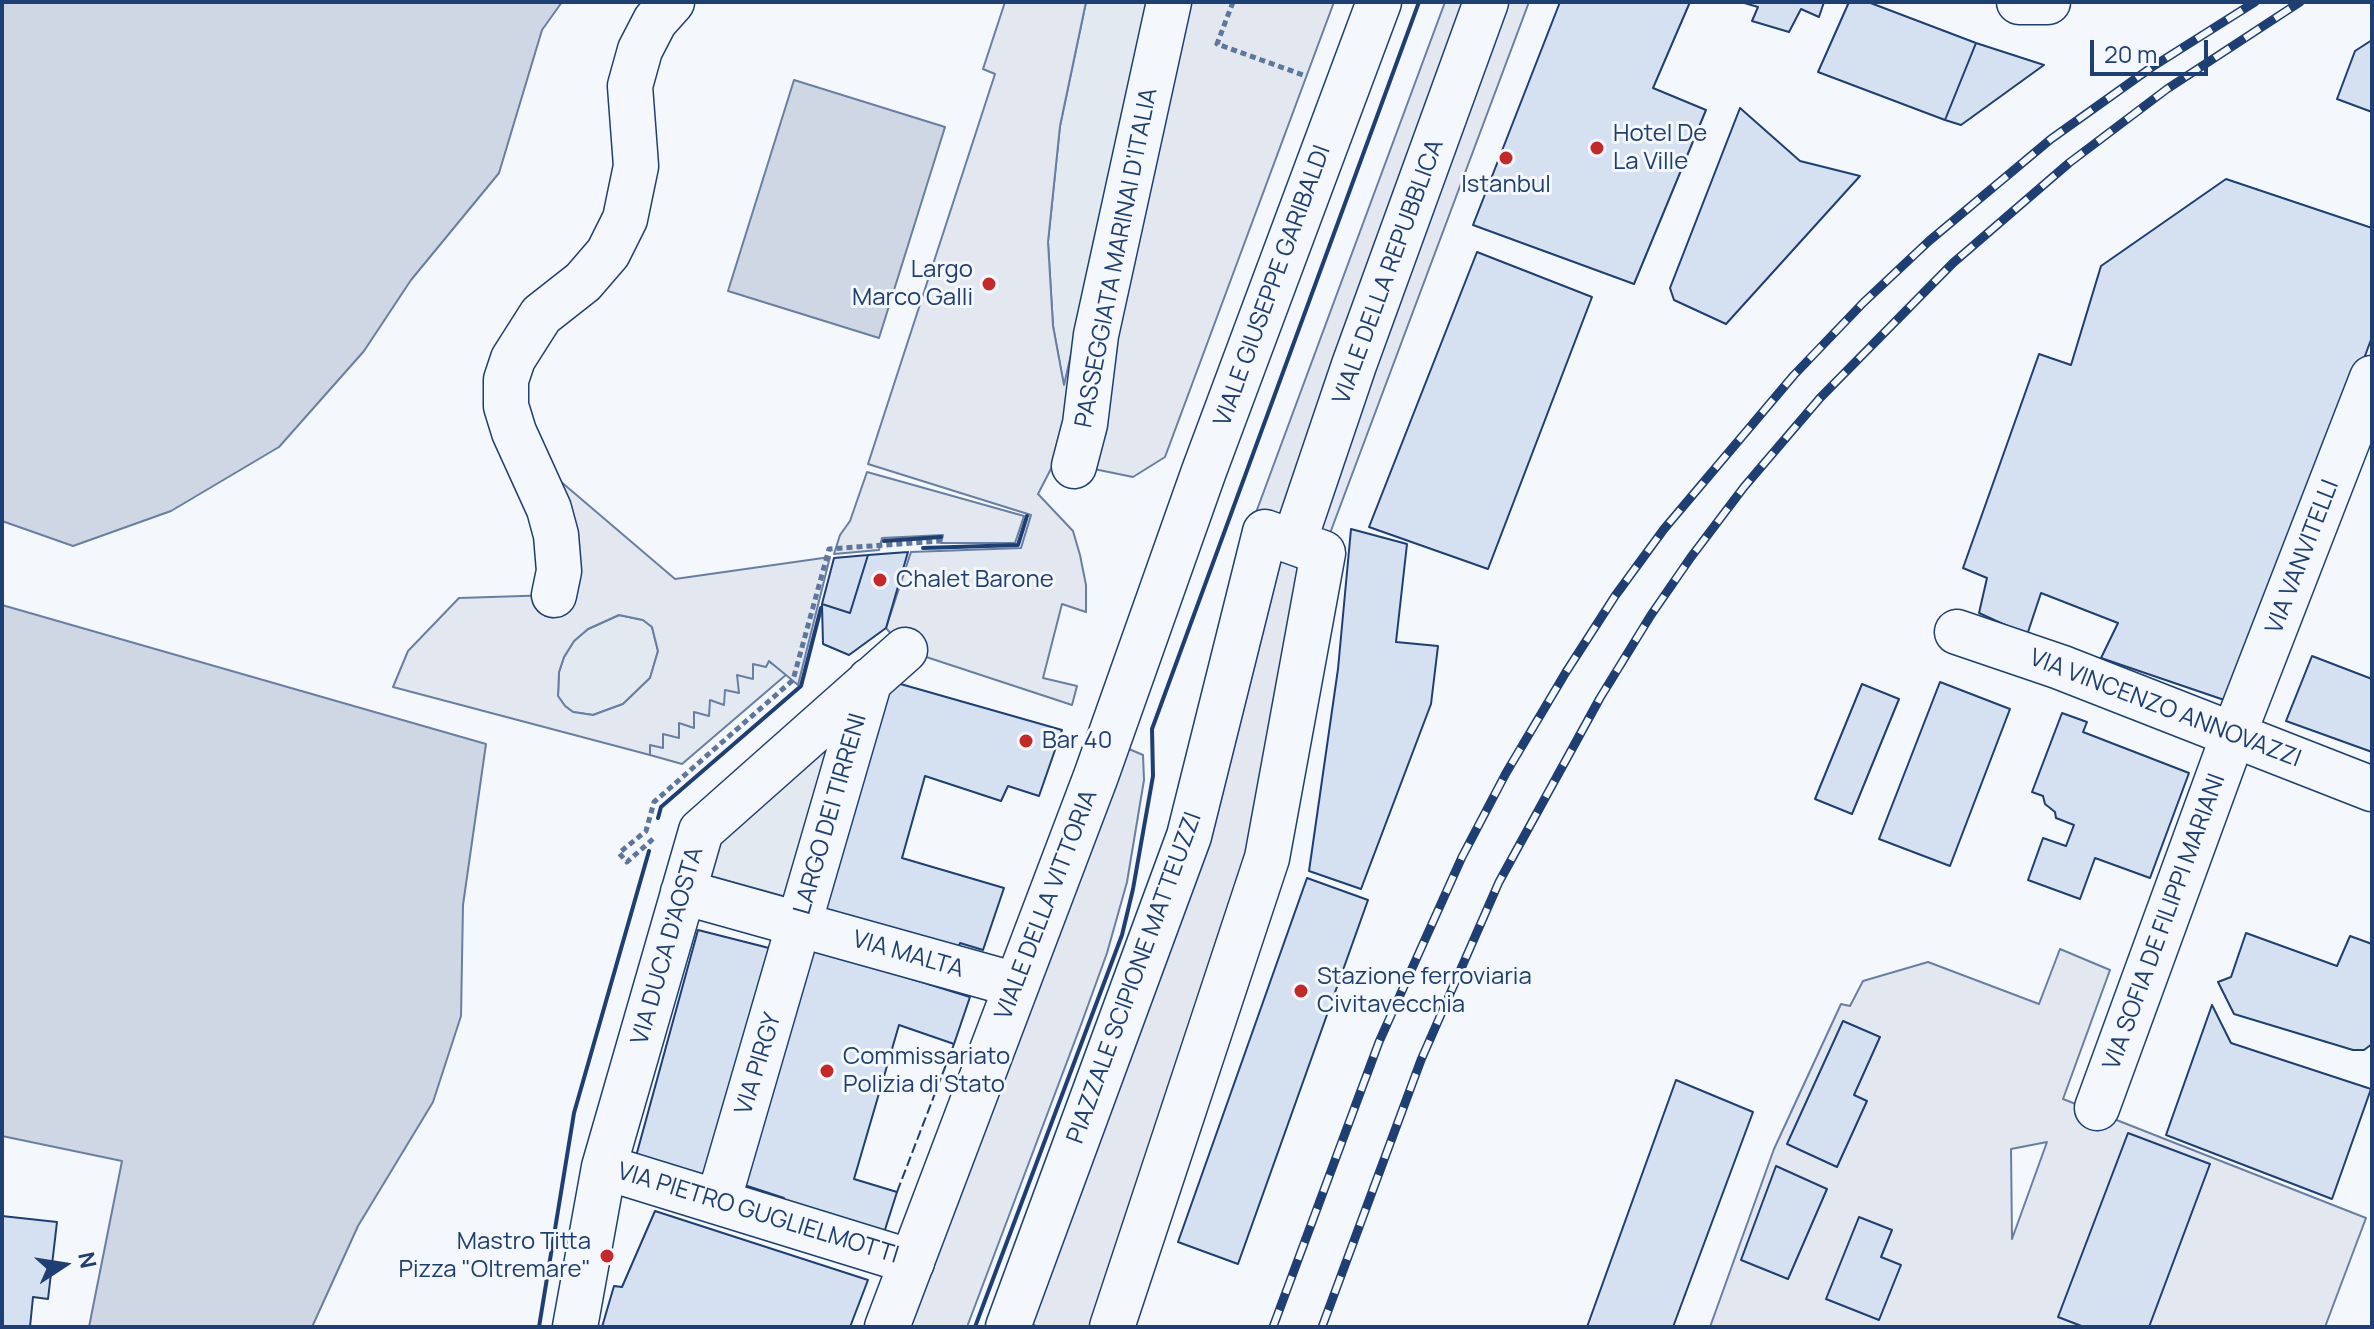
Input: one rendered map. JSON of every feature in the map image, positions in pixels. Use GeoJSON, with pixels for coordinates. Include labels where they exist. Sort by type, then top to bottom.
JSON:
{"type":"FeatureCollection","features":[{"type":"Feature","properties":{"kind":"street"},"geometry":{"type":"LineString","coordinates":[[554,595],[559,571],[556,535],[544,495],[514,432],[506,406],[506,380],[513,359],[541,315],[583,282],[608,253],[625,219],[636,166],[630,86],[640,50],[655,21],[672,2]]}},
{"type":"Feature","properties":{"kind":"street","name":"PASSEGGIATA MARINAI D'ITALIA"},"geometry":{"type":"LineString","coordinates":[[1074,466],[1085,424],[1096,335],[1169,2]]}},
{"type":"Feature","properties":{"kind":"street","name":"VIALE GIUSEPPE GARIBALDI"},"geometry":{"type":"LineString","coordinates":[[1168,571],[1379,2]]}},
{"type":"Feature","properties":{"kind":"street","name":"VIALE DELLA REPUBBLICA"},"geometry":{"type":"LineString","coordinates":[[1294,542],[1486,2]]}},
{"type":"Feature","properties":{"kind":"street"},"geometry":{"type":"LineString","coordinates":[[2019,2],[2048,2]]}},
{"type":"Feature","properties":{"kind":"street","name":"VIA VANVITELLI"},"geometry":{"type":"LineString","coordinates":[[2233,736],[2372,378]]}},
{"type":"Feature","properties":{"kind":"street","name":"PIAZZALE SCIPIONE MATTEUZZI"},"geometry":{"type":"LineString","coordinates":[[1008,1327],[1189,836],[1265,532],[1294,542]]}},
{"type":"Feature","properties":{"kind":"street"},"geometry":{"type":"LineString","coordinates":[[1112,1327],[1267,858],[1323,553],[1294,542]]}},
{"type":"Feature","properties":{"kind":"street","name":"VIALE DELLA VITTORIA"},"geometry":{"type":"LineString","coordinates":[[887,1327],[1096,776],[1168,571]]}},
{"type":"Feature","properties":{"kind":"street","name":"VIA VINCENZO ANNOVAZZI"},"geometry":{"type":"LineString","coordinates":[[1957,632],[2060,667],[2372,789]]}},
{"type":"Feature","properties":{"kind":"street","name":"VIA DUCA D'AOSTA"},"geometry":{"type":"LineString","coordinates":[[575,1327],[604,1167],[701,831],[905,650]]}},
{"type":"Feature","properties":{"kind":"street","name":"LARGO DEI TIRRENI"},"geometry":{"type":"LineString","coordinates":[[683,892],[800,925],[870,680]]}},
{"type":"Feature","properties":{"kind":"street","name":"VIA SOFIA DE FILIPPI MARIANI"},"geometry":{"type":"LineString","coordinates":[[2097,1108],[2233,736]]}},
{"type":"Feature","properties":{"kind":"street","name":"VIA MALTA"},"geometry":{"type":"LineString","coordinates":[[800,925],[1016,985]]}},
{"type":"Feature","properties":{"kind":"street","name":"VIA PIRGY"},"geometry":{"type":"LineString","coordinates":[[718,1202],[800,925]]}},
{"type":"Feature","properties":{"kind":"street","name":"VIA PIETRO GUGLIELMOTTI"},"geometry":{"type":"LineString","coordinates":[[604,1167],[912,1262]]}},
{"type":"Feature","properties":{"kind":"path"},"geometry":{"type":"LineString","coordinates":[[1233,2],[1217,44],[1345,91]]}},
{"type":"Feature","properties":{"kind":"path"},"geometry":{"type":"LineString","coordinates":[[661,832],[627,862],[619,853],[646,831],[654,802],[793,680],[829,549],[941,541]]}},
{"type":"Feature","properties":{"kind":"path"},"geometry":{"type":"LineString","coordinates":[[915,542],[915,551]]}},
{"type":"Feature","properties":{"kind":"shaded area"},"geometry":{"type":"Polygon","coordinates":[[[2,2],[562,2],[542,30],[499,173],[411,280],[364,351],[279,447],[171,511],[73,546],[2,521],[2,2]]]}},
{"type":"Feature","properties":{"kind":"shaded area"},"geometry":{"type":"Polygon","coordinates":[[[1005,2],[1086,2],[1060,126],[1048,242],[1053,326],[1064,385],[1152,2],[1334,2],[1165,457],[1133,477],[1055,461],[1038,494],[1073,531],[1086,585],[1086,612],[1062,604],[1043,678],[1077,686],[1072,705],[905,650],[886,628],[911,552],[1021,548],[1031,515],[868,464],[995,74],[983,69],[1005,2]]]}},
{"type":"Feature","properties":{"kind":"shaded area"},"geometry":{"type":"Polygon","coordinates":[[[1086,2],[1152,2],[1064,387],[1053,326],[1048,242],[1060,126],[1086,2]]]}},
{"type":"Feature","properties":{"kind":"shaded area"},"geometry":{"type":"Polygon","coordinates":[[[1445,2],[1529,2],[1323,552],[1282,862],[1113,1327],[1039,1327],[1020,1320],[1178,832],[1251,526],[1445,2]]]}},
{"type":"Feature","properties":{"kind":"shaded area"},"geometry":{"type":"Polygon","coordinates":[[[794,80],[945,127],[879,338],[728,291],[794,80]]]}},
{"type":"Feature","properties":{"kind":"shaded area"},"geometry":{"type":"Polygon","coordinates":[[[539,463],[675,579],[830,557],[798,685],[769,661],[766,667],[753,664],[753,679],[737,675],[739,693],[725,690],[724,705],[710,700],[709,716],[694,712],[694,728],[679,723],[679,738],[663,734],[663,748],[650,745],[650,755],[393,687],[408,651],[459,598],[554,595],[539,463]],[[619,615],[588,629],[574,641],[559,672],[558,696],[565,706],[573,712],[593,715],[623,704],[650,678],[658,651],[652,627],[643,620],[619,615]]]}},
{"type":"Feature","properties":{"kind":"shaded area"},"geometry":{"type":"Polygon","coordinates":[[[867,472],[1024,516],[1015,543],[941,543],[943,535],[882,538],[879,550],[834,554],[840,535],[850,521],[867,472]]]}},
{"type":"Feature","properties":{"kind":"shaded area"},"geometry":{"type":"Polygon","coordinates":[[[2,605],[486,744],[463,905],[461,1016],[433,1102],[358,1226],[312,1327],[89,1327],[122,1161],[2,1136],[2,605]]]}},
{"type":"Feature","properties":{"kind":"shaded area"},"geometry":{"type":"Polygon","coordinates":[[[619,615],[643,620],[652,627],[658,651],[650,678],[623,704],[593,715],[573,712],[558,696],[559,672],[564,657],[574,641],[588,629],[619,615]]]}},
{"type":"Feature","properties":{"kind":"shaded area"},"geometry":{"type":"Polygon","coordinates":[[[768,661],[787,674],[682,764],[650,755],[649,744],[724,689],[737,675],[753,664],[768,661]]]}},
{"type":"Feature","properties":{"kind":"shaded area"},"geometry":{"type":"Polygon","coordinates":[[[833,744],[790,898],[707,875],[715,843],[833,744]]]}},
{"type":"Feature","properties":{"kind":"shaded area"},"geometry":{"type":"Polygon","coordinates":[[[1122,746],[1143,755],[1144,780],[1127,882],[1107,953],[1082,1022],[967,1327],[907,1327],[1122,746]]]}},
{"type":"Feature","properties":{"kind":"shaded area"},"geometry":{"type":"Polygon","coordinates":[[[2060,949],[2110,970],[2063,1099],[2366,1218],[2325,1327],[1710,1327],[1774,1149],[1841,1004],[1850,1006],[1863,981],[1928,962],[2039,1004],[2060,949]],[[2047,1142],[2011,1149],[2012,1239],[2047,1142]]]}},
{"type":"Feature","properties":{"kind":"building","name":"Hotel De La Ville"},"geometry":{"type":"Polygon","coordinates":[[[1560,2],[1690,2],[1653,88],[1706,110],[1634,284],[1473,225],[1560,2]]]}},
{"type":"Feature","properties":{"kind":"building"},"geometry":{"type":"Polygon","coordinates":[[[1741,2],[1824,2],[1819,17],[1801,9],[1789,32],[1752,21],[1758,7],[1741,2]]]}},
{"type":"Feature","properties":{"kind":"building"},"geometry":{"type":"Polygon","coordinates":[[[1849,2],[1868,2],[1976,43],[1945,120],[1818,72],[1849,2]]]}},
{"type":"Feature","properties":{"kind":"building"},"geometry":{"type":"Polygon","coordinates":[[[2372,40],[2372,112],[2337,99],[2355,51],[2372,40]]]}},
{"type":"Feature","properties":{"kind":"building"},"geometry":{"type":"Polygon","coordinates":[[[1976,43],[2044,65],[1961,125],[1945,120],[1976,43]]]}},
{"type":"Feature","properties":{"kind":"building"},"geometry":{"type":"Polygon","coordinates":[[[1740,108],[1800,161],[1860,176],[1726,324],[1674,300],[1670,288],[1740,108]]]}},
{"type":"Feature","properties":{"kind":"building"},"geometry":{"type":"Polygon","coordinates":[[[2226,179],[2372,228],[2372,337],[2236,704],[2101,658],[2118,623],[2041,593],[2027,635],[1979,613],[1987,578],[1963,568],[2039,354],[2071,365],[2101,266],[2226,179]]]}},
{"type":"Feature","properties":{"kind":"building"},"geometry":{"type":"Polygon","coordinates":[[[1477,252],[1592,297],[1488,569],[1369,527],[1477,252]]]}},
{"type":"Feature","properties":{"kind":"building"},"geometry":{"type":"Polygon","coordinates":[[[1351,529],[1407,544],[1396,642],[1438,646],[1431,704],[1361,889],[1309,871],[1338,669],[1351,529]]]}},
{"type":"Feature","properties":{"kind":"building","name":"Chalet Barone"},"geometry":{"type":"Polygon","coordinates":[[[908,552],[886,628],[849,655],[823,644],[822,604],[850,613],[868,555],[908,552]]]}},
{"type":"Feature","properties":{"kind":"building"},"geometry":{"type":"Polygon","coordinates":[[[868,555],[850,613],[822,604],[834,558],[868,555]]]}},
{"type":"Feature","properties":{"kind":"building"},"geometry":{"type":"Polygon","coordinates":[[[2312,656],[2372,679],[2372,752],[2286,721],[2312,656]]]}},
{"type":"Feature","properties":{"kind":"building"},"geometry":{"type":"Polygon","coordinates":[[[890,681],[1062,730],[1039,796],[1008,786],[1001,801],[925,776],[902,858],[1004,888],[983,950],[960,943],[955,956],[814,917],[890,681]]]}},
{"type":"Feature","properties":{"kind":"building"},"geometry":{"type":"Polygon","coordinates":[[[1940,682],[2010,709],[1950,866],[1879,839],[1940,682]]]}},
{"type":"Feature","properties":{"kind":"building"},"geometry":{"type":"Polygon","coordinates":[[[1862,684],[1899,699],[1852,814],[1815,799],[1862,684]]]}},
{"type":"Feature","properties":{"kind":"building"},"geometry":{"type":"Polygon","coordinates":[[[2062,713],[2087,722],[2083,732],[2189,773],[2150,878],[2095,858],[2080,899],[2028,880],[2043,838],[2066,846],[2074,825],[2056,818],[2043,796],[2032,792],[2062,713]]]}},
{"type":"Feature","properties":{"kind":"building","name":"Stazione ferroviaria Civitavecchia"},"geometry":{"type":"Polygon","coordinates":[[[1307,878],[1368,900],[1238,1264],[1178,1242],[1307,878]]]}},
{"type":"Feature","properties":{"kind":"building"},"geometry":{"type":"Polygon","coordinates":[[[698,930],[769,948],[702,1181],[635,1160],[698,930]]]}},
{"type":"Feature","properties":{"kind":"building"},"geometry":{"type":"Polygon","coordinates":[[[2246,933],[2337,966],[2350,936],[2372,944],[2372,1044],[2364,1050],[2353,1050],[2234,1014],[2218,982],[2231,977],[2246,933]]]}},
{"type":"Feature","properties":{"kind":"building","name":"Commissariato Polizia di Stato"},"geometry":{"type":"Polygon","coordinates":[[[808,947],[970,997],[954,1044],[899,1025],[854,1179],[897,1192],[883,1236],[782,1208],[784,1198],[732,1181],[808,947]]]}},
{"type":"Feature","properties":{"kind":"building"},"geometry":{"type":"Polygon","coordinates":[[[2212,1005],[2231,1043],[2371,1089],[2332,1199],[2166,1135],[2212,1005]]]}},
{"type":"Feature","properties":{"kind":"building"},"geometry":{"type":"Polygon","coordinates":[[[1843,1021],[1880,1037],[1854,1095],[1867,1101],[1837,1167],[1787,1144],[1843,1021]]]}},
{"type":"Feature","properties":{"kind":"building"},"geometry":{"type":"Polygon","coordinates":[[[1676,1080],[1753,1112],[1673,1327],[1587,1327],[1676,1080]]]}},
{"type":"Feature","properties":{"kind":"building"},"geometry":{"type":"Polygon","coordinates":[[[2128,1133],[2210,1164],[2149,1327],[2084,1327],[2058,1317],[2128,1133]]]}},
{"type":"Feature","properties":{"kind":"building"},"geometry":{"type":"Polygon","coordinates":[[[1776,1166],[1827,1189],[1788,1279],[1741,1260],[1776,1166]]]}},
{"type":"Feature","properties":{"kind":"building"},"geometry":{"type":"Polygon","coordinates":[[[655,1211],[868,1280],[850,1327],[602,1327],[614,1286],[622,1287],[655,1211]]]}},
{"type":"Feature","properties":{"kind":"building"},"geometry":{"type":"Polygon","coordinates":[[[2,1216],[57,1222],[48,1299],[33,1297],[30,1327],[2,1327],[2,1216]]]}},
{"type":"Feature","properties":{"kind":"building"},"geometry":{"type":"Polygon","coordinates":[[[1859,1217],[1892,1230],[1881,1257],[1901,1265],[1879,1320],[1826,1299],[1859,1217]]]}},
{"type":"Feature","properties":{"kind":"railway"},"geometry":{"type":"LineString","coordinates":[[1273,1327],[1379,1042],[1462,857],[1506,773],[1566,672],[1615,596],[1664,529],[1794,375],[1863,303],[1929,241],[2051,139],[2152,67],[2255,2]]}},
{"type":"Feature","properties":{"kind":"railway"},"geometry":{"type":"LineString","coordinates":[[1322,1327],[1421,1060],[1499,882],[1600,698],[1691,557],[1744,487],[1820,398],[1953,263],[2069,163],[2167,89],[2300,2]]}},
{"type":"Feature","properties":{"kind":"fence"},"geometry":{"type":"LineString","coordinates":[[897,1192],[954,1044]]}},
{"type":"Feature","properties":{"kind":"wall"},"geometry":{"type":"LineString","coordinates":[[975,1327],[1122,935],[1153,776],[1152,729],[1419,2]]}},
{"type":"Feature","properties":{"kind":"wall"},"geometry":{"type":"LineString","coordinates":[[923,548],[1018,545],[1027,516]]}},
{"type":"Feature","properties":{"kind":"wall"},"geometry":{"type":"LineString","coordinates":[[884,541],[941,537]]}},
{"type":"Feature","properties":{"kind":"wall"},"geometry":{"type":"LineString","coordinates":[[658,818],[661,807],[801,686],[821,608]]}},
{"type":"Feature","properties":{"kind":"wall"},"geometry":{"type":"LineString","coordinates":[[539,1327],[574,1113],[649,851]]}},
{"type":"Feature","properties":{"kind":"place","name":"Hotel De La Ville"},"geometry":{"type":"Point","coordinates":[1597,148]}},
{"type":"Feature","properties":{"kind":"place","name":"Istanbul"},"geometry":{"type":"Point","coordinates":[1506,158]}},
{"type":"Feature","properties":{"kind":"place","name":"Largo Marco Galli"},"geometry":{"type":"Point","coordinates":[989,284]}},
{"type":"Feature","properties":{"kind":"place","name":"Chalet Barone"},"geometry":{"type":"Point","coordinates":[880,580]}},
{"type":"Feature","properties":{"kind":"place","name":"Bar 40"},"geometry":{"type":"Point","coordinates":[1026,741]}},
{"type":"Feature","properties":{"kind":"place","name":"Stazione ferroviaria Civitavecchia"},"geometry":{"type":"Point","coordinates":[1301,991]}},
{"type":"Feature","properties":{"kind":"place","name":"Commissariato Polizia di Stato"},"geometry":{"type":"Point","coordinates":[827,1071]}},
{"type":"Feature","properties":{"kind":"place","name":"Mastro Titta Pizza \"Oltremare\""},"geometry":{"type":"Point","coordinates":[607,1256]}}]}
